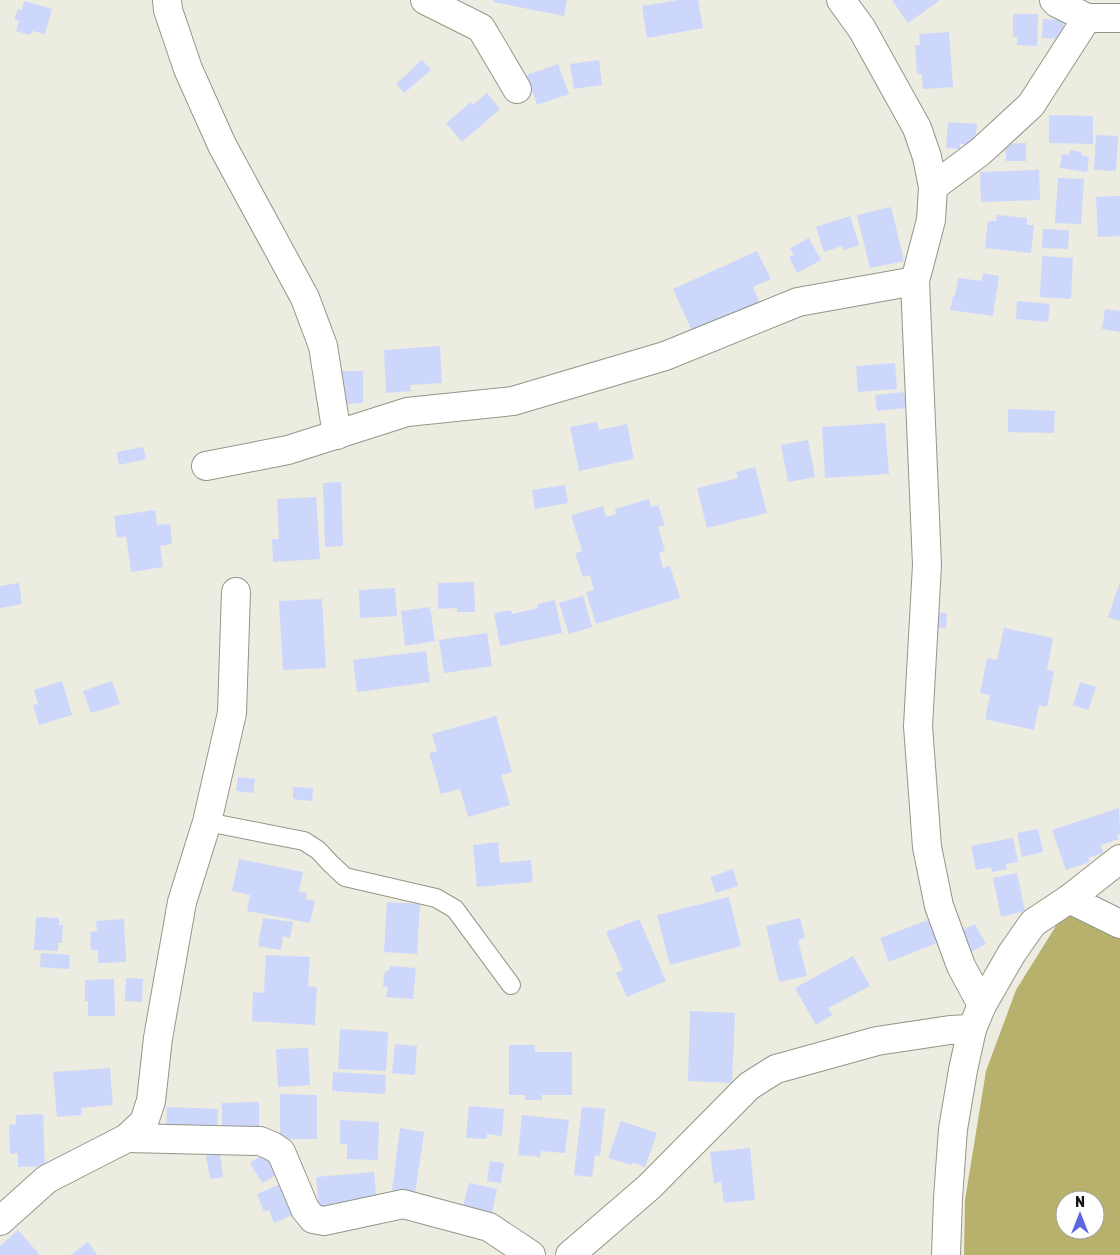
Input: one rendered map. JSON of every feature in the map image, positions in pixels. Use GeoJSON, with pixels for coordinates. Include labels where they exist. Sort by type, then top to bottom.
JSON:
{"type":"FeatureCollection","features":[{"type":"Feature","properties":{"kind":"street"},"geometry":{"type":"LineString","coordinates":[[167,0],[168,10],[188,69],[222,145],[304,298],[323,346],[337,435]]}},
{"type":"Feature","properties":{"kind":"street"},"geometry":{"type":"LineString","coordinates":[[425,0],[481,28],[517,89]]}},
{"type":"Feature","properties":{"kind":"street"},"geometry":{"type":"LineString","coordinates":[[841,0],[862,29],[917,128],[927,157],[933,187],[931,220],[914,281],[927,566],[918,726],[927,847],[939,906],[977,1017]]}},
{"type":"Feature","properties":{"kind":"street"},"geometry":{"type":"LineString","coordinates":[[1054,0],[1056,4],[1087,18],[1120,18]]}},
{"type":"Feature","properties":{"kind":"street"},"geometry":{"type":"LineString","coordinates":[[933,187],[980,152],[1031,105],[1087,18]]}},
{"type":"Feature","properties":{"kind":"street"},"geometry":{"type":"LineString","coordinates":[[206,466],[288,450],[407,412],[513,401],[665,356],[798,302],[914,281]]}},
{"type":"Feature","properties":{"kind":"street"},"geometry":{"type":"LineString","coordinates":[[0,1221],[47,1179],[128,1138],[144,1122],[151,1101],[158,1038],[182,902],[207,822],[232,713],[236,592]]}},
{"type":"Feature","properties":{"kind":"street"},"geometry":{"type":"LineString","coordinates":[[946,1255],[953,1129],[962,1070],[977,1017],[1012,953],[1033,923],[1069,899],[1120,859]]}},
{"type":"Feature","properties":{"kind":"street"},"geometry":{"type":"LineString","coordinates":[[1069,899],[1120,924]]}},
{"type":"Feature","properties":{"kind":"street"},"geometry":{"type":"LineString","coordinates":[[570,1255],[649,1187],[749,1086],[776,1069],[877,1041],[950,1030],[977,1017]]}},
{"type":"Feature","properties":{"kind":"street"},"geometry":{"type":"LineString","coordinates":[[128,1138],[260,1141],[281,1152],[304,1210],[313,1219],[324,1221],[403,1204],[489,1227],[531,1255]]}},
{"type":"Feature","properties":{"kind":"lane"},"geometry":{"type":"LineString","coordinates":[[207,822],[304,841],[318,850],[345,877],[436,898],[456,909],[511,984]]}},
{"type":"Feature","properties":{"kind":"shaded area"},"geometry":{"type":"Polygon","coordinates":[[[1064,913],[1120,938],[1120,1255],[964,1255],[965,1200],[986,1071],[1016,990],[1064,913]]]}},
{"type":"Feature","properties":{"kind":"building"},"geometry":{"type":"Polygon","coordinates":[[[494,0],[567,0],[564,16],[493,2],[494,0]]]}},
{"type":"Feature","properties":{"kind":"building"},"geometry":{"type":"Polygon","coordinates":[[[679,0],[698,0],[703,28],[647,38],[642,6],[679,0]]]}},
{"type":"Feature","properties":{"kind":"building"},"geometry":{"type":"Polygon","coordinates":[[[892,0],[940,0],[908,23],[892,0]]]}},
{"type":"Feature","properties":{"kind":"building"},"geometry":{"type":"Polygon","coordinates":[[[24,1],[52,9],[45,34],[32,31],[31,35],[16,31],[19,21],[14,19],[18,9],[22,10],[24,1]]]}},
{"type":"Feature","properties":{"kind":"building"},"geometry":{"type":"Polygon","coordinates":[[[1013,14],[1038,14],[1037,46],[1017,45],[1017,37],[1013,37],[1013,14]]]}},
{"type":"Feature","properties":{"kind":"building"},"geometry":{"type":"Polygon","coordinates":[[[1043,19],[1064,20],[1063,39],[1042,38],[1043,19]]]}},
{"type":"Feature","properties":{"kind":"building"},"geometry":{"type":"Polygon","coordinates":[[[949,32],[953,87],[923,89],[922,74],[917,74],[915,45],[920,45],[919,34],[949,32]]]}},
{"type":"Feature","properties":{"kind":"building"},"geometry":{"type":"Polygon","coordinates":[[[422,60],[431,70],[404,93],[396,84],[422,60]]]}},
{"type":"Feature","properties":{"kind":"building"},"geometry":{"type":"Polygon","coordinates":[[[599,60],[602,85],[574,89],[570,64],[599,60]]]}},
{"type":"Feature","properties":{"kind":"building"},"geometry":{"type":"Polygon","coordinates":[[[558,64],[569,94],[537,105],[527,75],[558,64]]]}},
{"type":"Feature","properties":{"kind":"building"},"geometry":{"type":"Polygon","coordinates":[[[487,93],[500,109],[462,142],[446,123],[471,102],[473,105],[487,93]]]}},
{"type":"Feature","properties":{"kind":"building"},"geometry":{"type":"Polygon","coordinates":[[[1049,115],[1093,116],[1093,144],[1049,143],[1049,115]]]}},
{"type":"Feature","properties":{"kind":"building"},"geometry":{"type":"Polygon","coordinates":[[[948,122],[977,124],[975,145],[960,144],[960,149],[946,148],[948,122]]]}},
{"type":"Feature","properties":{"kind":"building"},"geometry":{"type":"Polygon","coordinates":[[[1096,135],[1118,136],[1116,171],[1094,170],[1096,135]]]}},
{"type":"Feature","properties":{"kind":"building"},"geometry":{"type":"Polygon","coordinates":[[[1026,143],[1026,161],[1006,161],[1005,144],[1026,143]]]}},
{"type":"Feature","properties":{"kind":"building"},"geometry":{"type":"Polygon","coordinates":[[[1070,150],[1081,152],[1081,155],[1089,157],[1087,172],[1060,168],[1062,154],[1069,155],[1070,150]]]}},
{"type":"Feature","properties":{"kind":"building"},"geometry":{"type":"Polygon","coordinates":[[[1039,170],[1040,200],[981,202],[980,172],[1039,170]]]}},
{"type":"Feature","properties":{"kind":"building"},"geometry":{"type":"Polygon","coordinates":[[[1058,178],[1084,179],[1081,224],[1055,223],[1058,178]]]}},
{"type":"Feature","properties":{"kind":"building"},"geometry":{"type":"Polygon","coordinates":[[[1120,196],[1120,236],[1098,237],[1096,197],[1120,196]]]}},
{"type":"Feature","properties":{"kind":"building"},"geometry":{"type":"Polygon","coordinates":[[[891,207],[904,261],[870,268],[857,215],[891,207]]]}},
{"type":"Feature","properties":{"kind":"building"},"geometry":{"type":"Polygon","coordinates":[[[997,215],[1027,218],[1027,225],[1034,225],[1031,253],[985,248],[988,221],[996,221],[997,215]]]}},
{"type":"Feature","properties":{"kind":"building"},"geometry":{"type":"Polygon","coordinates":[[[850,216],[859,245],[844,250],[842,246],[824,252],[816,227],[850,216]]]}},
{"type":"Feature","properties":{"kind":"building"},"geometry":{"type":"Polygon","coordinates":[[[1043,229],[1069,230],[1068,249],[1042,248],[1043,229]]]}},
{"type":"Feature","properties":{"kind":"building"},"geometry":{"type":"Polygon","coordinates":[[[809,238],[821,260],[797,273],[789,257],[794,255],[790,248],[809,238]]]}},
{"type":"Feature","properties":{"kind":"building"},"geometry":{"type":"Polygon","coordinates":[[[757,251],[771,279],[753,287],[760,303],[693,333],[673,289],[757,251]]]}},
{"type":"Feature","properties":{"kind":"building"},"geometry":{"type":"Polygon","coordinates":[[[1042,256],[1073,258],[1071,299],[1040,297],[1042,256]]]}},
{"type":"Feature","properties":{"kind":"building"},"geometry":{"type":"Polygon","coordinates":[[[983,273],[999,276],[993,316],[950,310],[958,278],[982,281],[983,273]]]}},
{"type":"Feature","properties":{"kind":"building"},"geometry":{"type":"Polygon","coordinates":[[[1017,301],[1050,304],[1048,322],[1016,319],[1017,301]]]}},
{"type":"Feature","properties":{"kind":"building"},"geometry":{"type":"Polygon","coordinates":[[[1105,309],[1120,311],[1120,332],[1102,329],[1105,309]]]}},
{"type":"Feature","properties":{"kind":"building"},"geometry":{"type":"Polygon","coordinates":[[[440,346],[442,383],[410,385],[411,391],[386,393],[384,350],[440,346]]]}},
{"type":"Feature","properties":{"kind":"building"},"geometry":{"type":"Polygon","coordinates":[[[895,363],[897,389],[858,392],[856,366],[895,363]]]}},
{"type":"Feature","properties":{"kind":"building"},"geometry":{"type":"Polygon","coordinates":[[[340,371],[363,371],[363,403],[341,404],[340,371]]]}},
{"type":"Feature","properties":{"kind":"building"},"geometry":{"type":"Polygon","coordinates":[[[904,392],[906,408],[877,411],[875,395],[904,392]]]}},
{"type":"Feature","properties":{"kind":"building"},"geometry":{"type":"Polygon","coordinates":[[[1008,409],[1055,411],[1054,433],[1008,432],[1008,409]]]}},
{"type":"Feature","properties":{"kind":"building"},"geometry":{"type":"Polygon","coordinates":[[[597,422],[599,430],[627,424],[634,459],[579,471],[570,427],[597,422]]]}},
{"type":"Feature","properties":{"kind":"building"},"geometry":{"type":"Polygon","coordinates":[[[885,423],[889,474],[825,478],[822,427],[885,423]]]}},
{"type":"Feature","properties":{"kind":"building"},"geometry":{"type":"Polygon","coordinates":[[[808,440],[815,477],[788,482],[781,445],[808,440]]]}},
{"type":"Feature","properties":{"kind":"building"},"geometry":{"type":"Polygon","coordinates":[[[143,447],[146,459],[119,465],[117,452],[143,447]]]}},
{"type":"Feature","properties":{"kind":"building"},"geometry":{"type":"Polygon","coordinates":[[[755,467],[767,513],[707,528],[697,488],[738,478],[736,472],[755,467]]]}},
{"type":"Feature","properties":{"kind":"building"},"geometry":{"type":"Polygon","coordinates":[[[341,482],[343,546],[325,547],[323,483],[341,482]]]}},
{"type":"Feature","properties":{"kind":"building"},"geometry":{"type":"Polygon","coordinates":[[[565,485],[568,503],[535,509],[532,490],[565,485]]]}},
{"type":"Feature","properties":{"kind":"building"},"geometry":{"type":"Polygon","coordinates":[[[316,497],[320,559],[273,562],[272,539],[279,539],[277,499],[316,497]]]}},
{"type":"Feature","properties":{"kind":"building"},"geometry":{"type":"Polygon","coordinates":[[[649,499],[651,507],[658,505],[665,525],[658,527],[665,551],[659,553],[663,568],[670,566],[680,598],[596,624],[586,592],[594,590],[590,575],[583,577],[575,553],[582,551],[571,515],[603,506],[606,517],[616,514],[615,509],[649,499]]]}},
{"type":"Feature","properties":{"kind":"building"},"geometry":{"type":"Polygon","coordinates":[[[155,510],[157,525],[170,524],[172,544],[160,546],[163,567],[131,572],[126,536],[117,538],[114,516],[155,510]]]}},
{"type":"Feature","properties":{"kind":"building"},"geometry":{"type":"Polygon","coordinates":[[[474,582],[475,612],[457,612],[457,608],[438,609],[438,583],[474,582]]]}},
{"type":"Feature","properties":{"kind":"building"},"geometry":{"type":"Polygon","coordinates":[[[1120,582],[1120,621],[1108,617],[1120,582]]]}},
{"type":"Feature","properties":{"kind":"building"},"geometry":{"type":"Polygon","coordinates":[[[19,583],[22,604],[0,608],[0,586],[19,583]]]}},
{"type":"Feature","properties":{"kind":"building"},"geometry":{"type":"Polygon","coordinates":[[[395,588],[397,616],[360,618],[359,590],[395,588]]]}},
{"type":"Feature","properties":{"kind":"building"},"geometry":{"type":"Polygon","coordinates":[[[583,596],[592,627],[569,634],[559,603],[583,596]]]}},
{"type":"Feature","properties":{"kind":"building"},"geometry":{"type":"Polygon","coordinates":[[[322,599],[326,668],[283,670],[279,601],[322,599]]]}},
{"type":"Feature","properties":{"kind":"building"},"geometry":{"type":"Polygon","coordinates":[[[555,600],[562,633],[500,646],[494,613],[511,610],[512,614],[538,608],[538,604],[555,600]]]}},
{"type":"Feature","properties":{"kind":"building"},"geometry":{"type":"Polygon","coordinates":[[[430,607],[435,641],[405,646],[401,611],[430,607]]]}},
{"type":"Feature","properties":{"kind":"building"},"geometry":{"type":"Polygon","coordinates":[[[931,612],[947,613],[946,628],[930,627],[931,612]]]}},
{"type":"Feature","properties":{"kind":"building"},"geometry":{"type":"Polygon","coordinates":[[[1004,628],[1053,638],[1047,670],[1054,671],[1047,707],[1039,705],[1034,730],[985,719],[990,695],[980,693],[987,658],[997,660],[1004,628]]]}},
{"type":"Feature","properties":{"kind":"building"},"geometry":{"type":"Polygon","coordinates":[[[487,633],[492,666],[444,673],[439,640],[487,633]]]}},
{"type":"Feature","properties":{"kind":"building"},"geometry":{"type":"Polygon","coordinates":[[[426,651],[430,682],[357,692],[353,660],[426,651]]]}},
{"type":"Feature","properties":{"kind":"building"},"geometry":{"type":"Polygon","coordinates":[[[62,681],[72,715],[39,725],[33,705],[38,704],[34,690],[62,681]]]}},
{"type":"Feature","properties":{"kind":"building"},"geometry":{"type":"Polygon","coordinates":[[[112,681],[120,704],[91,713],[83,691],[112,681]]]}},
{"type":"Feature","properties":{"kind":"building"},"geometry":{"type":"Polygon","coordinates":[[[1080,682],[1096,687],[1088,710],[1073,705],[1080,682]]]}},
{"type":"Feature","properties":{"kind":"building"},"geometry":{"type":"Polygon","coordinates":[[[496,716],[512,772],[501,775],[510,805],[468,817],[460,789],[441,794],[429,753],[437,751],[432,734],[496,716]]]}},
{"type":"Feature","properties":{"kind":"building"},"geometry":{"type":"Polygon","coordinates":[[[238,777],[255,779],[253,793],[236,791],[238,777]]]}},
{"type":"Feature","properties":{"kind":"building"},"geometry":{"type":"Polygon","coordinates":[[[293,787],[313,788],[312,801],[293,799],[293,787]]]}},
{"type":"Feature","properties":{"kind":"building"},"geometry":{"type":"Polygon","coordinates":[[[1119,808],[1120,834],[1117,835],[1119,839],[1101,845],[1103,853],[1088,858],[1090,862],[1066,870],[1052,830],[1119,808]]]}},
{"type":"Feature","properties":{"kind":"building"},"geometry":{"type":"Polygon","coordinates":[[[1038,829],[1043,852],[1022,857],[1017,833],[1038,829]]]}},
{"type":"Feature","properties":{"kind":"building"},"geometry":{"type":"Polygon","coordinates":[[[1013,838],[1018,862],[1006,864],[1007,869],[992,872],[991,867],[976,870],[971,846],[1013,838]]]}},
{"type":"Feature","properties":{"kind":"building"},"geometry":{"type":"Polygon","coordinates":[[[498,842],[500,863],[531,860],[533,882],[477,887],[473,845],[498,842]]]}},
{"type":"Feature","properties":{"kind":"building"},"geometry":{"type":"Polygon","coordinates":[[[239,859],[303,872],[299,892],[307,893],[306,899],[315,901],[310,923],[247,911],[250,895],[232,891],[239,859]]]}},
{"type":"Feature","properties":{"kind":"building"},"geometry":{"type":"Polygon","coordinates":[[[733,869],[738,886],[716,893],[710,877],[733,869]]]}},
{"type":"Feature","properties":{"kind":"building"},"geometry":{"type":"Polygon","coordinates":[[[1017,873],[1025,911],[1001,917],[993,878],[1017,873]]]}},
{"type":"Feature","properties":{"kind":"building"},"geometry":{"type":"Polygon","coordinates":[[[729,897],[741,946],[670,965],[657,915],[729,897]]]}},
{"type":"Feature","properties":{"kind":"building"},"geometry":{"type":"Polygon","coordinates":[[[387,902],[420,904],[417,954],[384,952],[387,902]]]}},
{"type":"Feature","properties":{"kind":"building"},"geometry":{"type":"Polygon","coordinates":[[[36,917],[59,918],[59,925],[63,925],[62,943],[58,943],[58,951],[34,950],[36,917]]]}},
{"type":"Feature","properties":{"kind":"building"},"geometry":{"type":"Polygon","coordinates":[[[263,918],[293,922],[290,938],[283,936],[281,950],[258,946],[263,918]]]}},
{"type":"Feature","properties":{"kind":"building"},"geometry":{"type":"Polygon","coordinates":[[[800,918],[805,938],[798,940],[807,976],[779,982],[766,926],[800,918]]]}},
{"type":"Feature","properties":{"kind":"building"},"geometry":{"type":"Polygon","coordinates":[[[124,919],[126,962],[98,963],[98,950],[91,950],[90,932],[97,931],[96,921],[124,919]]]}},
{"type":"Feature","properties":{"kind":"building"},"geometry":{"type":"Polygon","coordinates":[[[639,919],[666,981],[627,997],[616,973],[623,970],[606,932],[639,919]]]}},
{"type":"Feature","properties":{"kind":"building"},"geometry":{"type":"Polygon","coordinates":[[[928,920],[937,943],[889,962],[880,938],[928,920]]]}},
{"type":"Feature","properties":{"kind":"building"},"geometry":{"type":"Polygon","coordinates":[[[975,924],[986,944],[970,953],[959,932],[975,924]]]}},
{"type":"Feature","properties":{"kind":"building"},"geometry":{"type":"Polygon","coordinates":[[[41,953],[70,955],[69,969],[40,967],[41,953]]]}},
{"type":"Feature","properties":{"kind":"building"},"geometry":{"type":"Polygon","coordinates":[[[266,955],[310,957],[308,986],[317,987],[315,1025],[252,1021],[253,992],[264,993],[266,955]]]}},
{"type":"Feature","properties":{"kind":"building"},"geometry":{"type":"Polygon","coordinates":[[[853,956],[870,986],[828,1008],[832,1015],[816,1025],[795,988],[853,956]]]}},
{"type":"Feature","properties":{"kind":"building"},"geometry":{"type":"Polygon","coordinates":[[[390,966],[416,968],[413,999],[386,997],[388,987],[383,986],[385,971],[389,971],[390,966]]]}},
{"type":"Feature","properties":{"kind":"building"},"geometry":{"type":"Polygon","coordinates":[[[126,978],[143,979],[142,1002],[125,1001],[126,978]]]}},
{"type":"Feature","properties":{"kind":"building"},"geometry":{"type":"Polygon","coordinates":[[[114,979],[115,1016],[88,1016],[88,1001],[85,1001],[85,980],[114,979]]]}},
{"type":"Feature","properties":{"kind":"building"},"geometry":{"type":"Polygon","coordinates":[[[690,1011],[735,1013],[732,1083],[688,1081],[690,1011]]]}},
{"type":"Feature","properties":{"kind":"building"},"geometry":{"type":"Polygon","coordinates":[[[340,1029],[388,1032],[386,1071],[338,1069],[340,1029]]]}},
{"type":"Feature","properties":{"kind":"building"},"geometry":{"type":"Polygon","coordinates":[[[395,1044],[417,1046],[415,1075],[392,1073],[395,1044]]]}},
{"type":"Feature","properties":{"kind":"building"},"geometry":{"type":"Polygon","coordinates":[[[509,1045],[535,1045],[535,1052],[572,1052],[572,1095],[542,1095],[542,1100],[525,1100],[525,1095],[509,1095],[509,1045]]]}},
{"type":"Feature","properties":{"kind":"building"},"geometry":{"type":"Polygon","coordinates":[[[308,1048],[310,1085],[278,1087],[276,1049],[308,1048]]]}},
{"type":"Feature","properties":{"kind":"building"},"geometry":{"type":"Polygon","coordinates":[[[110,1068],[113,1105],[81,1108],[82,1115],[57,1117],[53,1072],[110,1068]]]}},
{"type":"Feature","properties":{"kind":"building"},"geometry":{"type":"Polygon","coordinates":[[[333,1072],[386,1075],[385,1094],[332,1091],[333,1072]]]}},
{"type":"Feature","properties":{"kind":"building"},"geometry":{"type":"Polygon","coordinates":[[[280,1094],[317,1095],[317,1139],[280,1139],[280,1094]]]}},
{"type":"Feature","properties":{"kind":"building"},"geometry":{"type":"Polygon","coordinates":[[[259,1102],[259,1127],[222,1127],[222,1103],[259,1102]]]}},
{"type":"Feature","properties":{"kind":"building"},"geometry":{"type":"Polygon","coordinates":[[[469,1106],[504,1109],[502,1136],[487,1134],[487,1139],[466,1138],[469,1106]]]}},
{"type":"Feature","properties":{"kind":"building"},"geometry":{"type":"Polygon","coordinates":[[[167,1107],[218,1109],[217,1132],[166,1130],[167,1107]]]}},
{"type":"Feature","properties":{"kind":"building"},"geometry":{"type":"Polygon","coordinates":[[[582,1107],[605,1109],[600,1156],[595,1155],[592,1177],[574,1175],[582,1107]]]}},
{"type":"Feature","properties":{"kind":"building"},"geometry":{"type":"Polygon","coordinates":[[[43,1114],[45,1166],[18,1167],[18,1153],[10,1154],[9,1125],[16,1124],[16,1115],[43,1114]]]}},
{"type":"Feature","properties":{"kind":"building"},"geometry":{"type":"Polygon","coordinates":[[[522,1115],[569,1120],[565,1153],[541,1151],[540,1157],[518,1155],[522,1115]]]}},
{"type":"Feature","properties":{"kind":"building"},"geometry":{"type":"Polygon","coordinates":[[[340,1120],[379,1122],[378,1160],[347,1159],[347,1144],[340,1144],[340,1120]]]}},
{"type":"Feature","properties":{"kind":"building"},"geometry":{"type":"Polygon","coordinates":[[[621,1121],[657,1133],[645,1167],[633,1162],[632,1165],[608,1158],[621,1121]]]}},
{"type":"Feature","properties":{"kind":"building"},"geometry":{"type":"Polygon","coordinates":[[[400,1128],[424,1132],[414,1202],[391,1199],[400,1128]]]}},
{"type":"Feature","properties":{"kind":"building"},"geometry":{"type":"Polygon","coordinates":[[[750,1148],[755,1200],[724,1203],[721,1182],[714,1183],[710,1152],[750,1148]]]}},
{"type":"Feature","properties":{"kind":"building"},"geometry":{"type":"Polygon","coordinates":[[[265,1153],[278,1174],[262,1183],[250,1163],[265,1153]]]}},
{"type":"Feature","properties":{"kind":"building"},"geometry":{"type":"Polygon","coordinates":[[[220,1154],[223,1177],[210,1179],[206,1156],[220,1154]]]}},
{"type":"Feature","properties":{"kind":"building"},"geometry":{"type":"Polygon","coordinates":[[[490,1161],[504,1163],[501,1183],[487,1181],[490,1161]]]}},
{"type":"Feature","properties":{"kind":"building"},"geometry":{"type":"Polygon","coordinates":[[[374,1172],[377,1204],[319,1209],[316,1177],[374,1172]]]}},
{"type":"Feature","properties":{"kind":"building"},"geometry":{"type":"Polygon","coordinates":[[[286,1182],[299,1212],[274,1223],[269,1210],[264,1212],[257,1194],[286,1182]]]}},
{"type":"Feature","properties":{"kind":"building"},"geometry":{"type":"Polygon","coordinates":[[[469,1183],[497,1189],[491,1217],[462,1210],[469,1183]]]}},
{"type":"Feature","properties":{"kind":"building"},"geometry":{"type":"Polygon","coordinates":[[[18,1230],[38,1255],[0,1255],[0,1246],[18,1230]]]}},
{"type":"Feature","properties":{"kind":"building"},"geometry":{"type":"Polygon","coordinates":[[[88,1242],[97,1255],[71,1255],[88,1242]]]}}]}
